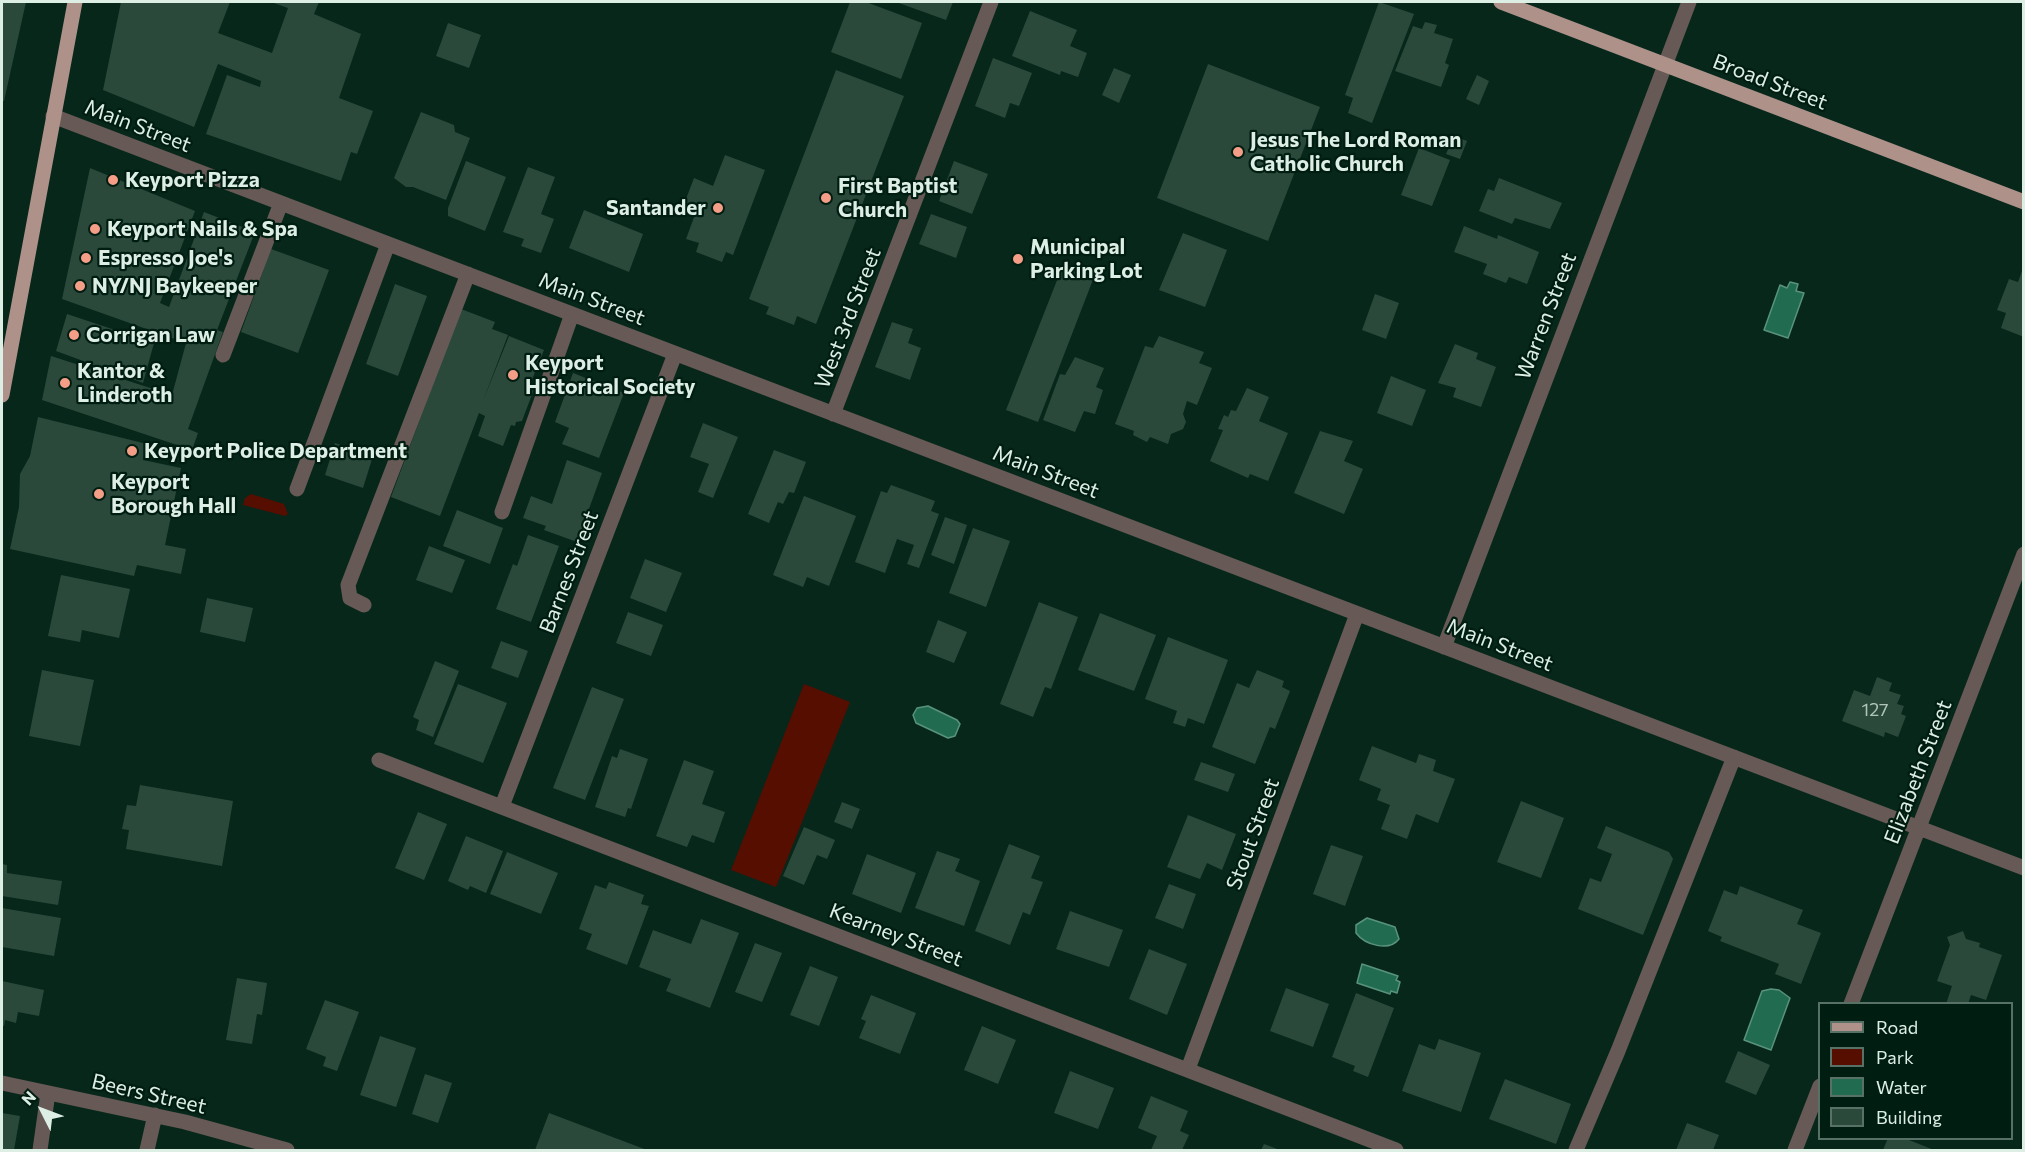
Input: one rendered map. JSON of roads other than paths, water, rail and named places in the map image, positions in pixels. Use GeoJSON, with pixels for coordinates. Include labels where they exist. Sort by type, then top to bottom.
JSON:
{"type":"FeatureCollection","features":[{"type":"Feature","properties":{"kind":"main road"},"geometry":{"type":"LineString","coordinates":[[2,395],[75,2]]}},
{"type":"Feature","properties":{"kind":"main road","name":"Broad Street"},"geometry":{"type":"LineString","coordinates":[[1501,2],[2024,201]]}},
{"type":"Feature","properties":{"kind":"street","name":"West 3rd Street"},"geometry":{"type":"LineString","coordinates":[[833,414],[992,2]]}},
{"type":"Feature","properties":{"kind":"street","name":"Warren Street"},"geometry":{"type":"LineString","coordinates":[[1444,646],[1689,2]]}},
{"type":"Feature","properties":{"kind":"street","name":"Main Street"},"geometry":{"type":"LineString","coordinates":[[53,116],[2024,868]]}},
{"type":"Feature","properties":{"kind":"street"},"geometry":{"type":"LineString","coordinates":[[224,355],[281,202]]}},
{"type":"Feature","properties":{"kind":"street"},"geometry":{"type":"LineString","coordinates":[[297,489],[388,244]]}},
{"type":"Feature","properties":{"kind":"street"},"geometry":{"type":"LineString","coordinates":[[364,605],[350,598],[348,585],[468,274]]}},
{"type":"Feature","properties":{"kind":"street"},"geometry":{"type":"LineString","coordinates":[[502,512],[572,314]]}},
{"type":"Feature","properties":{"kind":"street","name":"Barnes Street"},"geometry":{"type":"LineString","coordinates":[[501,806],[675,354]]}},
{"type":"Feature","properties":{"kind":"street","name":"Elizabeth Street"},"geometry":{"type":"LineString","coordinates":[[1852,1002],[2024,554]]}},
{"type":"Feature","properties":{"kind":"street","name":"Stout Street"},"geometry":{"type":"LineString","coordinates":[[1188,1069],[1357,614]]}},
{"type":"Feature","properties":{"kind":"street"},"geometry":{"type":"LineString","coordinates":[[1576,1150],[1618,1051],[1734,757]]}},
{"type":"Feature","properties":{"kind":"street","name":"Kearney Street"},"geometry":{"type":"LineString","coordinates":[[379,760],[1396,1150]]}},
{"type":"Feature","properties":{"kind":"street","name":"Beers Street"},"geometry":{"type":"LineString","coordinates":[[2,1083],[154,1115],[281,1150]]}},
{"type":"Feature","properties":{"kind":"street"},"geometry":{"type":"LineString","coordinates":[[1795,1150],[1818,1091]]}},
{"type":"Feature","properties":{"kind":"street"},"geometry":{"type":"LineString","coordinates":[[40,1150],[48,1093]]}},
{"type":"Feature","properties":{"kind":"street"},"geometry":{"type":"LineString","coordinates":[[147,1150],[154,1115]]}},
{"type":"Feature","properties":{"kind":"water"},"geometry":{"type":"Polygon","coordinates":[[[1790,282],[1798,284],[1796,291],[1804,293],[1788,338],[1764,330],[1780,285],[1787,288],[1790,282]]]}},
{"type":"Feature","properties":{"kind":"water"},"geometry":{"type":"Polygon","coordinates":[[[928,706],[957,720],[960,724],[955,736],[948,738],[916,723],[913,715],[917,708],[928,706]]]}},
{"type":"Feature","properties":{"kind":"water"},"geometry":{"type":"Polygon","coordinates":[[[1367,918],[1395,927],[1399,939],[1395,943],[1383,946],[1365,941],[1356,933],[1356,925],[1367,918]]]}},
{"type":"Feature","properties":{"kind":"water"},"geometry":{"type":"Polygon","coordinates":[[[1362,964],[1398,976],[1396,980],[1400,982],[1397,993],[1391,991],[1390,994],[1357,983],[1362,964]]]}},
{"type":"Feature","properties":{"kind":"water"},"geometry":{"type":"Polygon","coordinates":[[[1779,990],[1790,998],[1771,1050],[1744,1040],[1762,991],[1779,990]]]}},
{"type":"Feature","properties":{"kind":"place","name":"Jesus The Lord Roman Catholic Church"},"geometry":{"type":"Point","coordinates":[1238,152]}},
{"type":"Feature","properties":{"kind":"place","name":"Keyport Pizza"},"geometry":{"type":"Point","coordinates":[113,180]}},
{"type":"Feature","properties":{"kind":"place","name":"First Baptist Church"},"geometry":{"type":"Point","coordinates":[826,198]}},
{"type":"Feature","properties":{"kind":"place","name":"Santander"},"geometry":{"type":"Point","coordinates":[718,208]}},
{"type":"Feature","properties":{"kind":"place","name":"Keyport Nails & Spa"},"geometry":{"type":"Point","coordinates":[95,229]}},
{"type":"Feature","properties":{"kind":"place","name":"Espresso Joe's"},"geometry":{"type":"Point","coordinates":[86,258]}},
{"type":"Feature","properties":{"kind":"place","name":"Municipal Parking Lot"},"geometry":{"type":"Point","coordinates":[1018,259]}},
{"type":"Feature","properties":{"kind":"place","name":"NY/NJ Baykeeper"},"geometry":{"type":"Point","coordinates":[80,286]}},
{"type":"Feature","properties":{"kind":"place","name":"Corrigan Law"},"geometry":{"type":"Point","coordinates":[74,335]}},
{"type":"Feature","properties":{"kind":"place","name":"Keyport Historical Society"},"geometry":{"type":"Point","coordinates":[513,375]}},
{"type":"Feature","properties":{"kind":"place","name":"Kantor & Linderoth"},"geometry":{"type":"Point","coordinates":[65,383]}},
{"type":"Feature","properties":{"kind":"place","name":"Keyport Police Department"},"geometry":{"type":"Point","coordinates":[132,451]}},
{"type":"Feature","properties":{"kind":"place","name":"Keyport Borough Hall"},"geometry":{"type":"Point","coordinates":[99,494]}}]}
